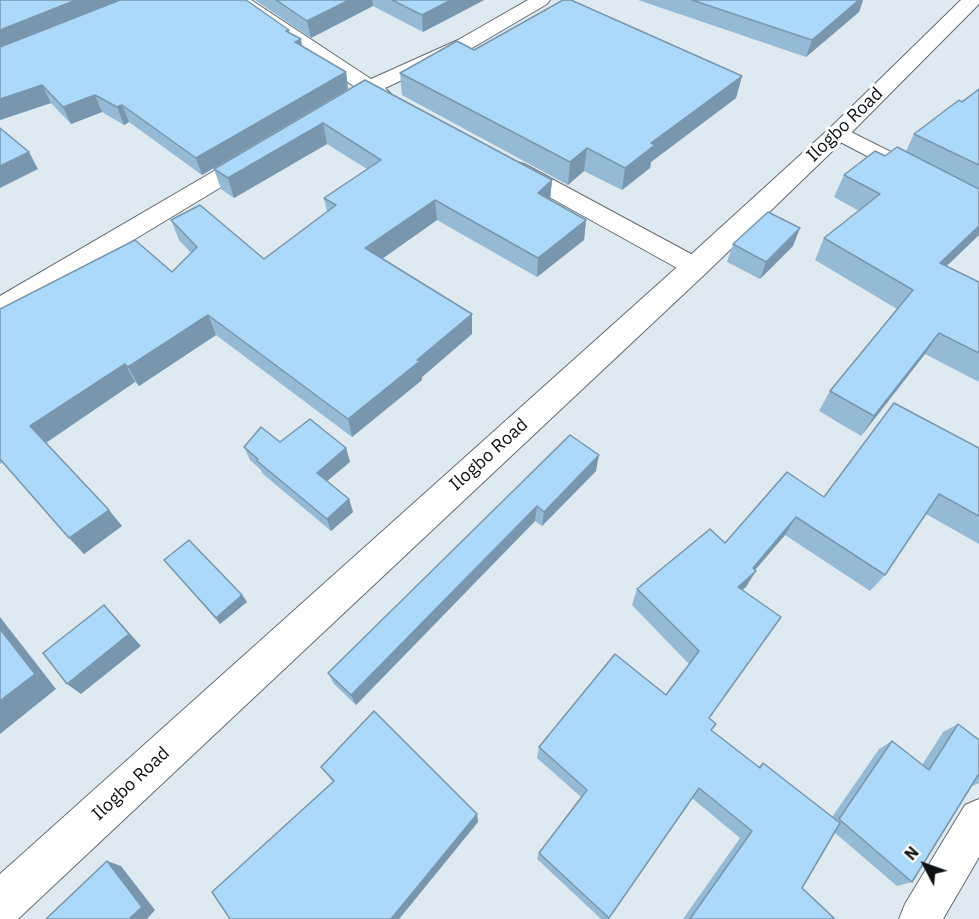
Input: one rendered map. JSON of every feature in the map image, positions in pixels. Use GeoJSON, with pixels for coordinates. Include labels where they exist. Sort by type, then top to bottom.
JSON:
{"type":"FeatureCollection","features":[{"type":"Feature","properties":{"kind":"main road","name":"Ilogbo Road"},"geometry":{"type":"LineString","coordinates":[[0,905],[695,267],[839,132],[972,0]]}},
{"type":"Feature","properties":{"kind":"street"},"geometry":{"type":"LineString","coordinates":[[239,0],[368,88],[399,105]]}},
{"type":"Feature","properties":{"kind":"street"},"geometry":{"type":"LineString","coordinates":[[318,118],[368,88],[465,44],[541,0]]}},
{"type":"Feature","properties":{"kind":"street"},"geometry":{"type":"LineString","coordinates":[[839,132],[979,206]]}},
{"type":"Feature","properties":{"kind":"street"},"geometry":{"type":"LineString","coordinates":[[0,308],[267,149]]}},
{"type":"Feature","properties":{"kind":"street"},"geometry":{"type":"LineString","coordinates":[[501,161],[695,267]]}},
{"type":"Feature","properties":{"kind":"street"},"geometry":{"type":"LineString","coordinates":[[921,919],[979,819]]}},
{"type":"Feature","properties":{"kind":"building"},"geometry":{"type":"Polygon","coordinates":[[[0,0],[76,0],[0,30],[0,0]]]}},
{"type":"Feature","properties":{"kind":"building"},"geometry":{"type":"Polygon","coordinates":[[[120,0],[246,0],[289,30],[286,31],[301,39],[295,42],[346,72],[196,158],[122,105],[117,107],[95,95],[63,107],[42,85],[0,99],[0,47],[120,0]]]}},
{"type":"Feature","properties":{"kind":"building"},"geometry":{"type":"Polygon","coordinates":[[[276,0],[349,0],[307,21],[276,0]]]}},
{"type":"Feature","properties":{"kind":"building"},"geometry":{"type":"Polygon","coordinates":[[[392,0],[451,0],[422,15],[392,0]]]}},
{"type":"Feature","properties":{"kind":"building"},"geometry":{"type":"Polygon","coordinates":[[[563,0],[571,0],[742,76],[651,143],[655,145],[625,168],[587,148],[570,162],[400,73],[457,41],[474,50],[563,0]]]}},
{"type":"Feature","properties":{"kind":"building"},"geometry":{"type":"Polygon","coordinates":[[[692,0],[859,0],[812,40],[692,0]]]}},
{"type":"Feature","properties":{"kind":"building"},"geometry":{"type":"Polygon","coordinates":[[[365,80],[552,180],[538,193],[586,220],[538,258],[435,200],[365,248],[472,314],[417,360],[420,361],[348,419],[208,315],[128,367],[125,364],[30,426],[109,510],[69,538],[0,459],[0,309],[135,240],[172,272],[197,247],[171,220],[200,205],[264,259],[336,205],[324,198],[381,160],[323,123],[228,178],[214,169],[365,80]]]}},
{"type":"Feature","properties":{"kind":"building"},"geometry":{"type":"Polygon","coordinates":[[[979,89],[979,165],[914,134],[959,100],[962,102],[979,89]]]}},
{"type":"Feature","properties":{"kind":"building"},"geometry":{"type":"Polygon","coordinates":[[[0,128],[29,152],[0,166],[0,128]]]}},
{"type":"Feature","properties":{"kind":"building"},"geometry":{"type":"Polygon","coordinates":[[[897,147],[979,189],[979,226],[940,263],[979,282],[979,353],[939,333],[874,416],[830,391],[913,290],[824,238],[880,194],[844,175],[875,151],[885,156],[897,147]]]}},
{"type":"Feature","properties":{"kind":"building"},"geometry":{"type":"Polygon","coordinates":[[[768,212],[800,228],[766,262],[733,244],[768,212]]]}},
{"type":"Feature","properties":{"kind":"building"},"geometry":{"type":"Polygon","coordinates":[[[894,403],[979,448],[979,516],[939,494],[885,575],[796,517],[753,568],[756,571],[738,587],[781,617],[709,718],[716,724],[711,730],[760,768],[763,763],[840,823],[802,888],[835,919],[690,919],[752,831],[699,788],[609,918],[539,853],[587,790],[539,747],[615,654],[666,695],[699,651],[637,589],[710,529],[725,543],[787,472],[824,497],[894,403]]]}},
{"type":"Feature","properties":{"kind":"building"},"geometry":{"type":"Polygon","coordinates":[[[310,419],[346,448],[317,473],[349,499],[327,519],[257,461],[258,459],[244,447],[261,427],[280,442],[310,419]]]}},
{"type":"Feature","properties":{"kind":"building"},"geometry":{"type":"Polygon","coordinates":[[[570,435],[599,455],[544,512],[537,506],[351,695],[328,673],[570,435]]]}},
{"type":"Feature","properties":{"kind":"building"},"geometry":{"type":"Polygon","coordinates":[[[189,540],[242,595],[216,618],[164,560],[189,540]]]}},
{"type":"Feature","properties":{"kind":"building"},"geometry":{"type":"Polygon","coordinates":[[[104,605],[129,634],[67,684],[43,653],[104,605]]]}},
{"type":"Feature","properties":{"kind":"building"},"geometry":{"type":"Polygon","coordinates":[[[0,629],[35,674],[0,701],[0,629]]]}},
{"type":"Feature","properties":{"kind":"building"},"geometry":{"type":"Polygon","coordinates":[[[374,711],[477,814],[391,919],[230,919],[212,892],[334,781],[321,767],[374,711]]]}},
{"type":"Feature","properties":{"kind":"building"},"geometry":{"type":"Polygon","coordinates":[[[958,724],[979,740],[979,776],[912,882],[839,819],[892,741],[929,770],[958,724]]]}},
{"type":"Feature","properties":{"kind":"building"},"geometry":{"type":"Polygon","coordinates":[[[107,861],[142,907],[129,919],[46,919],[107,861]]]}}]}
